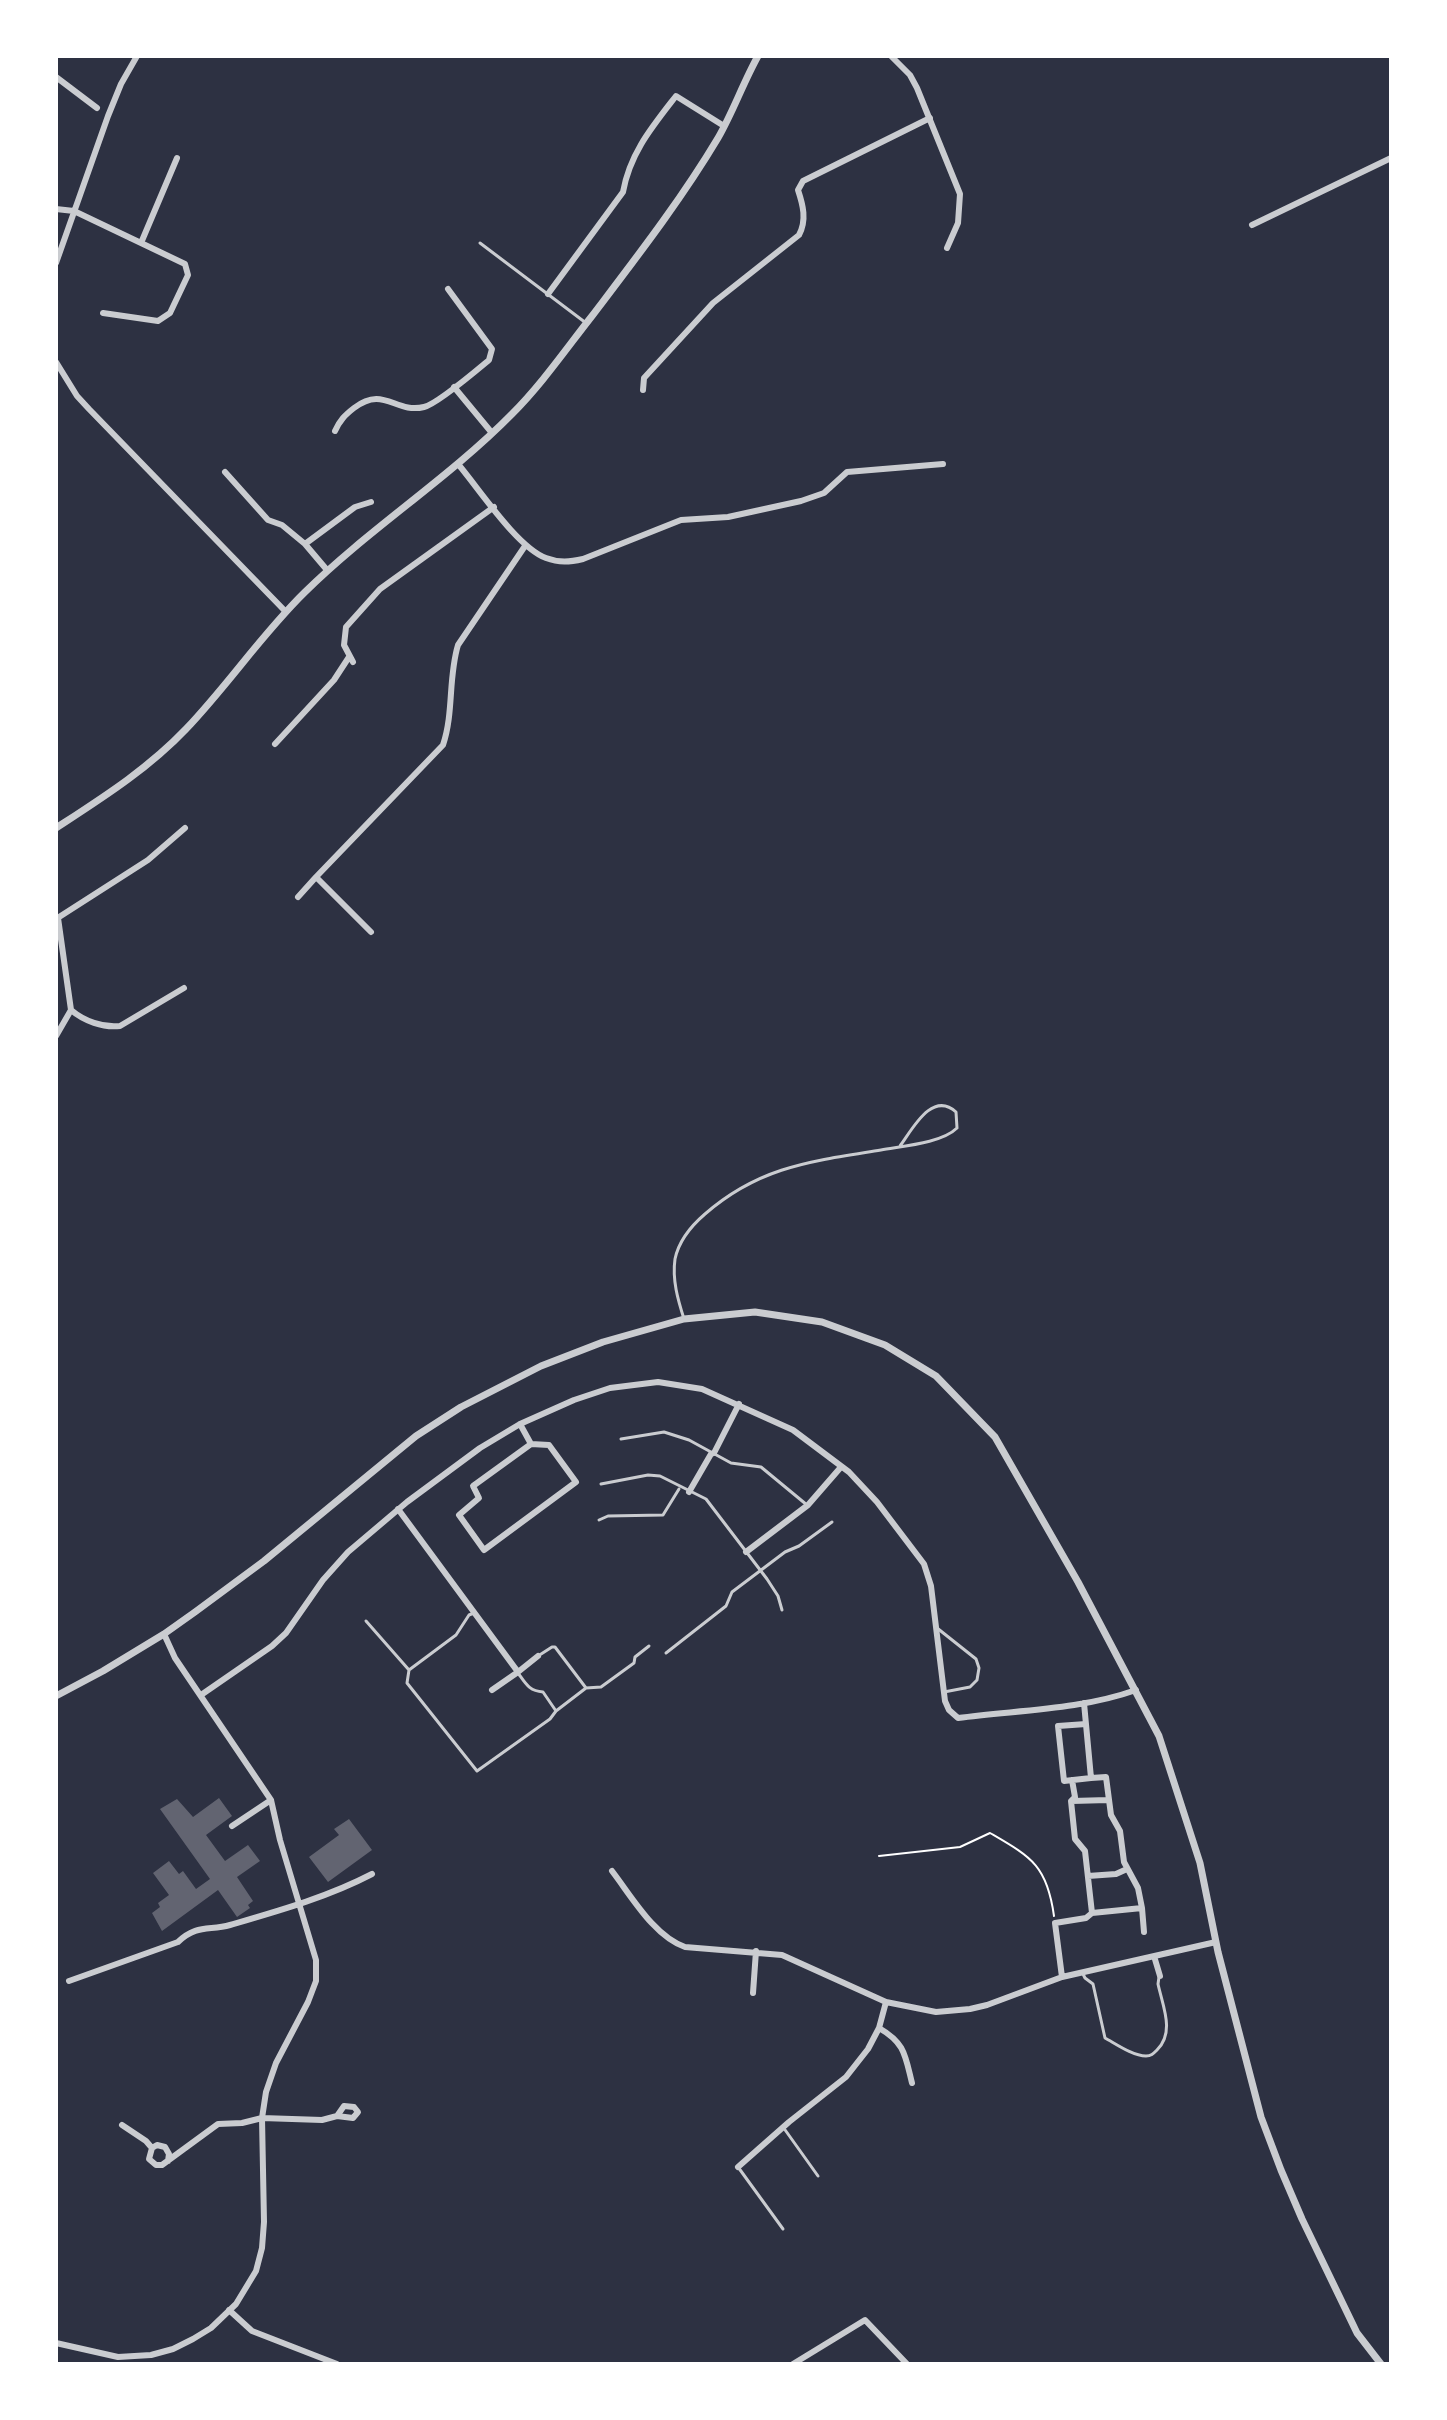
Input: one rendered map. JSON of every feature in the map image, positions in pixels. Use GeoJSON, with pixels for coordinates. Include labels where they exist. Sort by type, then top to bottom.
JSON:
{"type":"FeatureCollection","features":[{"type":"Feature","properties":{"kind":"street"},"geometry":{"type":"LineString","coordinates":[[56,263],[112,105],[137,56]]}},
{"type":"Feature","properties":{"kind":"street"},"geometry":{"type":"LineString","coordinates":[[56,828],[128,780],[172,742],[215,698],[286,612],[327,570],[458,464],[545,376],[676,202],[724,126],[758,56]]}},
{"type":"Feature","properties":{"kind":"street"},"geometry":{"type":"LineString","coordinates":[[891,56],[910,75],[960,194],[958,223],[947,248]]}},
{"type":"Feature","properties":{"kind":"street"},"geometry":{"type":"LineString","coordinates":[[56,77],[97,108]]}},
{"type":"Feature","properties":{"kind":"street"},"geometry":{"type":"LineString","coordinates":[[548,294],[623,192],[626,173],[641,142],[676,96],[724,126]]}},
{"type":"Feature","properties":{"kind":"street"},"geometry":{"type":"LineString","coordinates":[[643,390],[644,378],[713,303],[799,235],[804,223],[803,204],[798,190],[803,181],[930,118]]}},
{"type":"Feature","properties":{"kind":"street"},"geometry":{"type":"LineString","coordinates":[[141,243],[177,158]]}},
{"type":"Feature","properties":{"kind":"street"},"geometry":{"type":"LineString","coordinates":[[1252,225],[1391,158]]}},
{"type":"Feature","properties":{"kind":"street"},"geometry":{"type":"LineString","coordinates":[[56,209],[74,211],[185,264],[188,275],[170,313],[158,321],[103,313]]}},
{"type":"Feature","properties":{"kind":"street"},"geometry":{"type":"LineString","coordinates":[[335,431],[341,418],[366,399],[381,397],[406,407],[425,407],[489,360],[492,349],[448,289]]}},
{"type":"Feature","properties":{"kind":"street"},"geometry":{"type":"LineString","coordinates":[[56,362],[77,396],[286,612]]}},
{"type":"Feature","properties":{"kind":"street"},"geometry":{"type":"LineString","coordinates":[[454,387],[492,433]]}},
{"type":"Feature","properties":{"kind":"street"},"geometry":{"type":"LineString","coordinates":[[458,464],[525,546],[558,562],[583,559],[681,520],[728,517],[801,501],[824,493],[847,472],[943,464]]}},
{"type":"Feature","properties":{"kind":"street"},"geometry":{"type":"LineString","coordinates":[[225,472],[268,520],[282,525],[305,544],[327,570]]}},
{"type":"Feature","properties":{"kind":"street"},"geometry":{"type":"LineString","coordinates":[[305,544],[355,507],[371,502]]}},
{"type":"Feature","properties":{"kind":"street"},"geometry":{"type":"LineString","coordinates":[[275,744],[351,660],[344,645],[346,627],[380,589],[494,507]]}},
{"type":"Feature","properties":{"kind":"street"},"geometry":{"type":"LineString","coordinates":[[298,897],[443,745],[449,727],[452,662],[458,645],[525,546]]}},
{"type":"Feature","properties":{"kind":"street"},"geometry":{"type":"LineString","coordinates":[[56,1036],[71,1010],[57,918],[148,860],[185,828]]}},
{"type":"Feature","properties":{"kind":"street"},"geometry":{"type":"LineString","coordinates":[[316,877],[371,932]]}},
{"type":"Feature","properties":{"kind":"street"},"geometry":{"type":"LineString","coordinates":[[71,1010],[100,1025],[120,1026],[184,988]]}},
{"type":"Feature","properties":{"kind":"street"},"geometry":{"type":"LineString","coordinates":[[56,1696],[164,1634],[264,1561],[416,1436],[461,1407],[541,1366],[603,1342],[684,1319],[755,1312],[822,1322],[885,1345],[936,1376],[995,1437],[1078,1582],[1159,1736],[1200,1863],[1216,1942],[1261,2117],[1281,2170],[1357,2333],[1381,2364]]}},
{"type":"Feature","properties":{"kind":"street"},"geometry":{"type":"LineString","coordinates":[[201,1695],[272,1646],[286,1633],[323,1580],[348,1552],[398,1509],[480,1448],[520,1424],[574,1400],[610,1388],[643,1382],[688,1385],[739,1404],[793,1430],[841,1467],[888,1515],[924,1564],[931,1586],[944,1692],[949,1710],[958,1718],[1099,1701],[1136,1690]]}},
{"type":"Feature","properties":{"kind":"street"},"geometry":{"type":"LineString","coordinates":[[689,1492],[714,1453],[739,1404]]}},
{"type":"Feature","properties":{"kind":"street"},"geometry":{"type":"LineString","coordinates":[[520,1424],[531,1444]]}},
{"type":"Feature","properties":{"kind":"street"},"geometry":{"type":"LineString","coordinates":[[531,1444],[549,1445],[576,1482],[484,1550],[459,1515],[479,1498],[473,1486],[531,1444]]}},
{"type":"Feature","properties":{"kind":"street"},"geometry":{"type":"LineString","coordinates":[[746,1552],[808,1505],[841,1467]]}},
{"type":"Feature","properties":{"kind":"street"},"geometry":{"type":"LineString","coordinates":[[398,1509],[518,1672]]}},
{"type":"Feature","properties":{"kind":"street"},"geometry":{"type":"LineString","coordinates":[[56,2343],[137,2360],[173,2349],[211,2328],[246,2290],[256,2271],[262,2248],[262,2118],[266,2092],[276,2063],[316,1981],[316,1960],[271,1800],[175,1658],[164,1634]]}},
{"type":"Feature","properties":{"kind":"street"},"geometry":{"type":"LineString","coordinates":[[492,1690],[538,1656]]}},
{"type":"Feature","properties":{"kind":"street"},"geometry":{"type":"LineString","coordinates":[[1084,1703],[1091,1778]]}},
{"type":"Feature","properties":{"kind":"street"},"geometry":{"type":"LineString","coordinates":[[1086,1724],[1058,1726],[1064,1781],[1106,1777],[1111,1815],[1120,1831],[1127,1869],[1138,1888],[1144,1932]]}},
{"type":"Feature","properties":{"kind":"street"},"geometry":{"type":"LineString","coordinates":[[1072,1780],[1075,1839],[1085,1851],[1092,1913]]}},
{"type":"Feature","properties":{"kind":"street"},"geometry":{"type":"LineString","coordinates":[[232,1826],[271,1800]]}},
{"type":"Feature","properties":{"kind":"street"},"geometry":{"type":"LineString","coordinates":[[1071,1801],[1108,1800]]}},
{"type":"Feature","properties":{"kind":"street"},"geometry":{"type":"LineString","coordinates":[[1088,1876],[1116,1874],[1127,1869]]}},
{"type":"Feature","properties":{"kind":"street"},"geometry":{"type":"LineString","coordinates":[[612,1871],[660,1933],[674,1943],[685,1947],[782,1955],[886,2002],[936,2012],[987,2005],[1062,1977],[1216,1942]]}},
{"type":"Feature","properties":{"kind":"street"},"geometry":{"type":"LineString","coordinates":[[69,1981],[178,1942],[204,1927],[225,1927],[338,1890],[372,1874]]}},
{"type":"Feature","properties":{"kind":"street"},"geometry":{"type":"LineString","coordinates":[[1062,1977],[1055,1923],[1086,1918],[1092,1913],[1142,1908]]}},
{"type":"Feature","properties":{"kind":"street"},"geometry":{"type":"LineString","coordinates":[[753,1993],[756,1951]]}},
{"type":"Feature","properties":{"kind":"street"},"geometry":{"type":"LineString","coordinates":[[1154,1956],[1160,1976]]}},
{"type":"Feature","properties":{"kind":"street"},"geometry":{"type":"LineString","coordinates":[[738,2167],[846,2077],[868,2049],[879,2028],[886,2002]]}},
{"type":"Feature","properties":{"kind":"street"},"geometry":{"type":"LineString","coordinates":[[879,2028],[893,2036],[903,2047],[912,2083]]}},
{"type":"Feature","properties":{"kind":"street"},"geometry":{"type":"LineString","coordinates":[[168,2161],[169,2154],[165,2147],[157,2145],[152,2148],[149,2156],[153,2164],[162,2165],[168,2161],[218,2124],[262,2118],[322,2120],[337,2116]]}},
{"type":"Feature","properties":{"kind":"street"},"geometry":{"type":"LineString","coordinates":[[122,2125],[152,2148]]}},
{"type":"Feature","properties":{"kind":"street"},"geometry":{"type":"LineString","coordinates":[[229,2310],[252,2331],[337,2364]]}},
{"type":"Feature","properties":{"kind":"street"},"geometry":{"type":"LineString","coordinates":[[793,2364],[865,2320],[907,2364]]}},
{"type":"Feature","properties":{"kind":"lane"},"geometry":{"type":"LineString","coordinates":[[480,243],[586,323]]}},
{"type":"Feature","properties":{"kind":"lane"},"geometry":{"type":"LineString","coordinates":[[684,1319],[674,1276],[676,1257],[684,1237],[718,1202],[761,1177],[793,1166],[900,1146],[944,1137],[957,1128],[956,1112],[943,1105],[927,1110],[900,1146]]}},
{"type":"Feature","properties":{"kind":"lane"},"geometry":{"type":"LineString","coordinates":[[621,1439],[664,1432],[731,1463],[761,1467],[808,1505]]}},
{"type":"Feature","properties":{"kind":"lane"},"geometry":{"type":"LineString","coordinates":[[601,1484],[648,1475],[660,1476],[706,1499],[778,1596],[782,1610]]}},
{"type":"Feature","properties":{"kind":"lane"},"geometry":{"type":"LineString","coordinates":[[599,1520],[608,1516],[663,1515],[680,1488]]}},
{"type":"Feature","properties":{"kind":"lane"},"geometry":{"type":"LineString","coordinates":[[666,1653],[726,1606],[732,1592],[832,1522]]}},
{"type":"Feature","properties":{"kind":"lane"},"geometry":{"type":"LineString","coordinates":[[474,1613],[469,1615],[456,1635],[409,1670],[407,1683],[477,1771],[550,1719],[586,1688],[601,1687],[634,1663],[635,1657],[649,1646]]}},
{"type":"Feature","properties":{"kind":"lane"},"geometry":{"type":"LineString","coordinates":[[366,1621],[409,1670]]}},
{"type":"Feature","properties":{"kind":"lane"},"geometry":{"type":"LineString","coordinates":[[937,1627],[976,1659],[979,1668],[977,1680],[970,1687],[944,1692]]}},
{"type":"Feature","properties":{"kind":"lane"},"geometry":{"type":"LineString","coordinates":[[538,1656],[555,1647],[586,1688]]}},
{"type":"Feature","properties":{"kind":"lane"},"geometry":{"type":"LineString","coordinates":[[518,1672],[533,1691],[543,1692],[556,1711]]}},
{"type":"Feature","properties":{"kind":"lane"},"geometry":{"type":"LineString","coordinates":[[1082,1972],[1093,1984],[1105,2038],[1147,2056],[1154,2054],[1165,2041],[1168,2031],[1158,1984],[1160,1976]]}},
{"type":"Feature","properties":{"kind":"lane"},"geometry":{"type":"LineString","coordinates":[[783,2127],[818,2176]]}},
{"type":"Feature","properties":{"kind":"lane"},"geometry":{"type":"LineString","coordinates":[[738,2167],[783,2229]]}},
{"type":"Feature","properties":{"kind":"path"},"geometry":{"type":"LineString","coordinates":[[879,1856],[960,1847],[990,1833],[1036,1863],[1049,1890],[1055,1923]]}},
{"type":"Feature","properties":{"kind":"building"},"geometry":{"type":"Polygon","coordinates":[[[219,1798],[232,1816],[206,1835],[225,1861],[248,1845],[260,1861],[237,1877],[253,1901],[248,1905],[250,1908],[237,1917],[218,1890],[162,1931],[152,1913],[160,1907],[158,1903],[169,1895],[153,1873],[169,1861],[179,1874],[183,1871],[196,1889],[210,1879],[160,1809],[177,1799],[193,1817],[219,1798]]]}},
{"type":"Feature","properties":{"kind":"building"},"geometry":{"type":"Polygon","coordinates":[[[349,1819],[372,1850],[328,1882],[309,1857],[339,1835],[334,1829],[349,1819]]]}}]}
